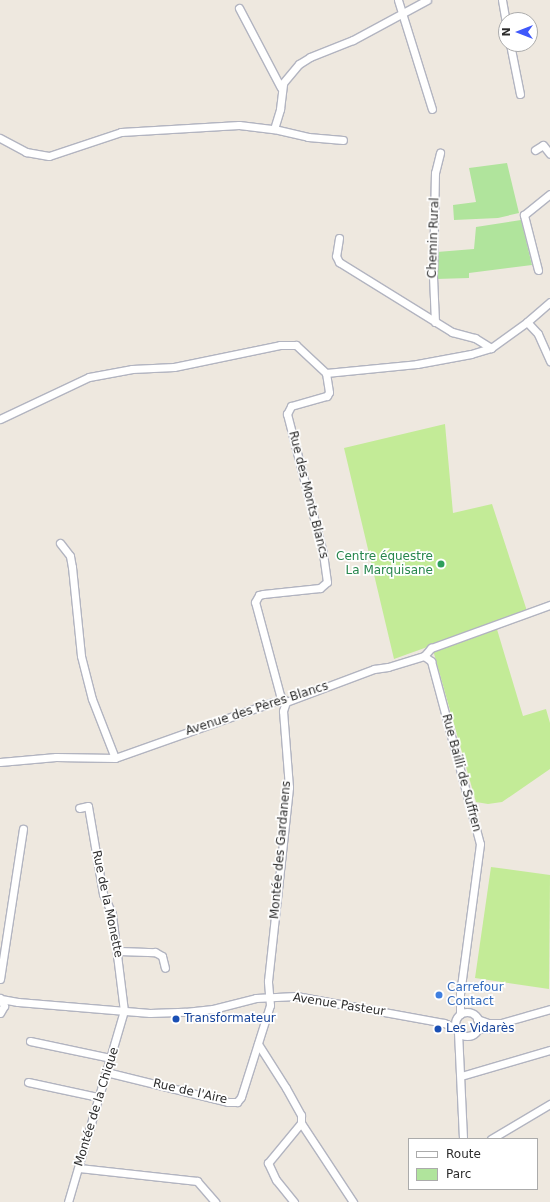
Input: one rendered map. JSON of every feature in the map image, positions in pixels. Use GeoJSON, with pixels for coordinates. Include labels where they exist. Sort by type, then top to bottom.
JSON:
{"type":"FeatureCollection","features":[{"type":"Feature","properties":{"kind":"street"},"geometry":{"type":"LineString","coordinates":[[398,0],[432,109]]}},
{"type":"Feature","properties":{"kind":"street"},"geometry":{"type":"LineString","coordinates":[[281,88],[299,64],[310,57],[353,40],[427,0]]}},
{"type":"Feature","properties":{"kind":"street"},"geometry":{"type":"LineString","coordinates":[[502,0],[504,12]]}},
{"type":"Feature","properties":{"kind":"street"},"geometry":{"type":"LineString","coordinates":[[239,8],[281,88],[280,109],[274,129]]}},
{"type":"Feature","properties":{"kind":"street"},"geometry":{"type":"LineString","coordinates":[[512,52],[520,94]]}},
{"type":"Feature","properties":{"kind":"street"},"geometry":{"type":"LineString","coordinates":[[0,138],[26,152],[49,156],[121,132],[239,125],[274,129],[308,137],[343,140]]}},
{"type":"Feature","properties":{"kind":"street"},"geometry":{"type":"LineString","coordinates":[[535,150],[543,145],[550,154]]}},
{"type":"Feature","properties":{"kind":"street","name":"Chemin Rural"},"geometry":{"type":"LineString","coordinates":[[435,322],[433,276],[435,173],[440,153]]}},
{"type":"Feature","properties":{"kind":"street"},"geometry":{"type":"LineString","coordinates":[[538,270],[524,215],[550,194]]}},
{"type":"Feature","properties":{"kind":"street"},"geometry":{"type":"LineString","coordinates":[[339,238],[336,256],[339,262],[435,322],[491,348]]}},
{"type":"Feature","properties":{"kind":"street"},"geometry":{"type":"LineString","coordinates":[[0,419],[89,377],[132,369],[174,366],[280,345],[296,345],[326,373],[417,364],[471,354],[491,348],[527,322],[550,302]]}},
{"type":"Feature","properties":{"kind":"street"},"geometry":{"type":"LineString","coordinates":[[527,322],[538,334],[550,362]]}},
{"type":"Feature","properties":{"kind":"street","name":"Rue des Monts Blancs"},"geometry":{"type":"LineString","coordinates":[[286,702],[280,695],[256,602],[259,595],[320,588],[327,582],[322,553],[287,414],[291,406],[326,396],[329,392],[326,373]]}},
{"type":"Feature","properties":{"kind":"street"},"geometry":{"type":"LineString","coordinates":[[60,543],[70,556],[81,656],[92,699],[115,758]]}},
{"type":"Feature","properties":{"kind":"street","name":"Avenue des Pères Blancs"},"geometry":{"type":"LineString","coordinates":[[0,762],[56,757],[115,758],[273,702],[286,702],[374,669],[388,668],[424,656],[431,648],[550,604]]}},
{"type":"Feature","properties":{"kind":"street","name":"Rue Bailli de Suffren"},"geometry":{"type":"LineString","coordinates":[[424,656],[431,661],[480,844],[458,1016]]}},
{"type":"Feature","properties":{"kind":"street","name":"Montée des Gardanens"},"geometry":{"type":"LineString","coordinates":[[270,997],[270,960],[289,787],[283,711],[286,702]]}},
{"type":"Feature","properties":{"kind":"street","name":"Rue de la Monette"},"geometry":{"type":"LineString","coordinates":[[79,808],[88,806],[104,894],[112,914],[118,951],[124,1011]]}},
{"type":"Feature","properties":{"kind":"street"},"geometry":{"type":"LineString","coordinates":[[0,979],[23,829]]}},
{"type":"Feature","properties":{"kind":"street"},"geometry":{"type":"LineString","coordinates":[[118,951],[155,952],[162,956],[165,968]]}},
{"type":"Feature","properties":{"kind":"street","name":"Avenue Pasteur"},"geometry":{"type":"LineString","coordinates":[[0,998],[18,1002],[124,1011],[185,1012],[270,997],[306,997],[444,1023],[457,1030]]}},
{"type":"Feature","properties":{"kind":"street","name":"Rue de l'Aire"},"geometry":{"type":"LineString","coordinates":[[106,1072],[237,1102],[241,1097],[258,1044],[270,1005],[270,997]]}},
{"type":"Feature","properties":{"kind":"street"},"geometry":{"type":"LineString","coordinates":[[0,998],[2,1011]]}},
{"type":"Feature","properties":{"kind":"street","name":"Avenue Pasteur"},"geometry":{"type":"LineString","coordinates":[[2,1011],[18,1002]]}},
{"type":"Feature","properties":{"kind":"street"},"geometry":{"type":"LineString","coordinates":[[463,1138],[460,1044],[457,1030],[458,1016],[468,1012],[477,1019],[488,1023],[501,1023],[550,1009]]}},
{"type":"Feature","properties":{"kind":"street","name":"Montée de la Chique"},"geometry":{"type":"LineString","coordinates":[[68,1202],[124,1011]]}},
{"type":"Feature","properties":{"kind":"street"},"geometry":{"type":"LineString","coordinates":[[460,1044],[466,1035],[477,1030],[516,1025],[550,1014]]}},
{"type":"Feature","properties":{"kind":"street","name":"Avenue Pasteur"},"geometry":{"type":"LineString","coordinates":[[444,1023],[458,1016]]}},
{"type":"Feature","properties":{"kind":"street"},"geometry":{"type":"LineString","coordinates":[[477,1019],[477,1030]]}},
{"type":"Feature","properties":{"kind":"street"},"geometry":{"type":"LineString","coordinates":[[457,1030],[466,1035]]}},
{"type":"Feature","properties":{"kind":"street"},"geometry":{"type":"LineString","coordinates":[[30,1041],[111,1058]]}},
{"type":"Feature","properties":{"kind":"street"},"geometry":{"type":"LineString","coordinates":[[258,1044],[290,1094],[300,1115],[300,1123],[353,1202]]}},
{"type":"Feature","properties":{"kind":"street"},"geometry":{"type":"LineString","coordinates":[[461,1076],[550,1050]]}},
{"type":"Feature","properties":{"kind":"street"},"geometry":{"type":"LineString","coordinates":[[28,1082],[98,1097]]}},
{"type":"Feature","properties":{"kind":"street"},"geometry":{"type":"LineString","coordinates":[[493,1138],[536,1110],[550,1104]]}},
{"type":"Feature","properties":{"kind":"street"},"geometry":{"type":"LineString","coordinates":[[294,1202],[276,1180],[268,1163],[269,1158],[300,1123]]}},
{"type":"Feature","properties":{"kind":"street"},"geometry":{"type":"LineString","coordinates":[[79,1168],[197,1181],[215,1202]]}},
{"type":"Feature","properties":{"kind":"green space"},"geometry":{"type":"Polygon","coordinates":[[[507,163],[519,213],[498,218],[454,220],[453,205],[476,202],[469,168],[507,163]]]}},
{"type":"Feature","properties":{"kind":"green space"},"geometry":{"type":"Polygon","coordinates":[[[521,220],[532,265],[469,273],[469,278],[436,279],[437,252],[474,249],[476,227],[521,220]]]}},
{"type":"Feature","properties":{"kind":"green space","name":"Centre équestre La Marquisane"},"geometry":{"type":"Polygon","coordinates":[[[445,424],[453,513],[492,504],[527,611],[394,659],[344,448],[445,424]]]}},
{"type":"Feature","properties":{"kind":"green space"},"geometry":{"type":"Polygon","coordinates":[[[496,626],[523,716],[546,709],[550,723],[550,769],[502,802],[488,804],[476,802],[433,650],[496,626]]]}},
{"type":"Feature","properties":{"kind":"green space"},"geometry":{"type":"Polygon","coordinates":[[[491,867],[550,875],[549,989],[475,978],[491,867]]]}},
{"type":"Feature","properties":{"kind":"place","name":"Centre équestre La Marquisane"},"geometry":{"type":"Point","coordinates":[441,564]}},
{"type":"Feature","properties":{"kind":"place","name":"Carrefour Contact"},"geometry":{"type":"Point","coordinates":[439,995]}},
{"type":"Feature","properties":{"kind":"place","name":"Transformateur"},"geometry":{"type":"Point","coordinates":[176,1019]}},
{"type":"Feature","properties":{"kind":"place","name":"Les Vidarès"},"geometry":{"type":"Point","coordinates":[438,1029]}}]}
